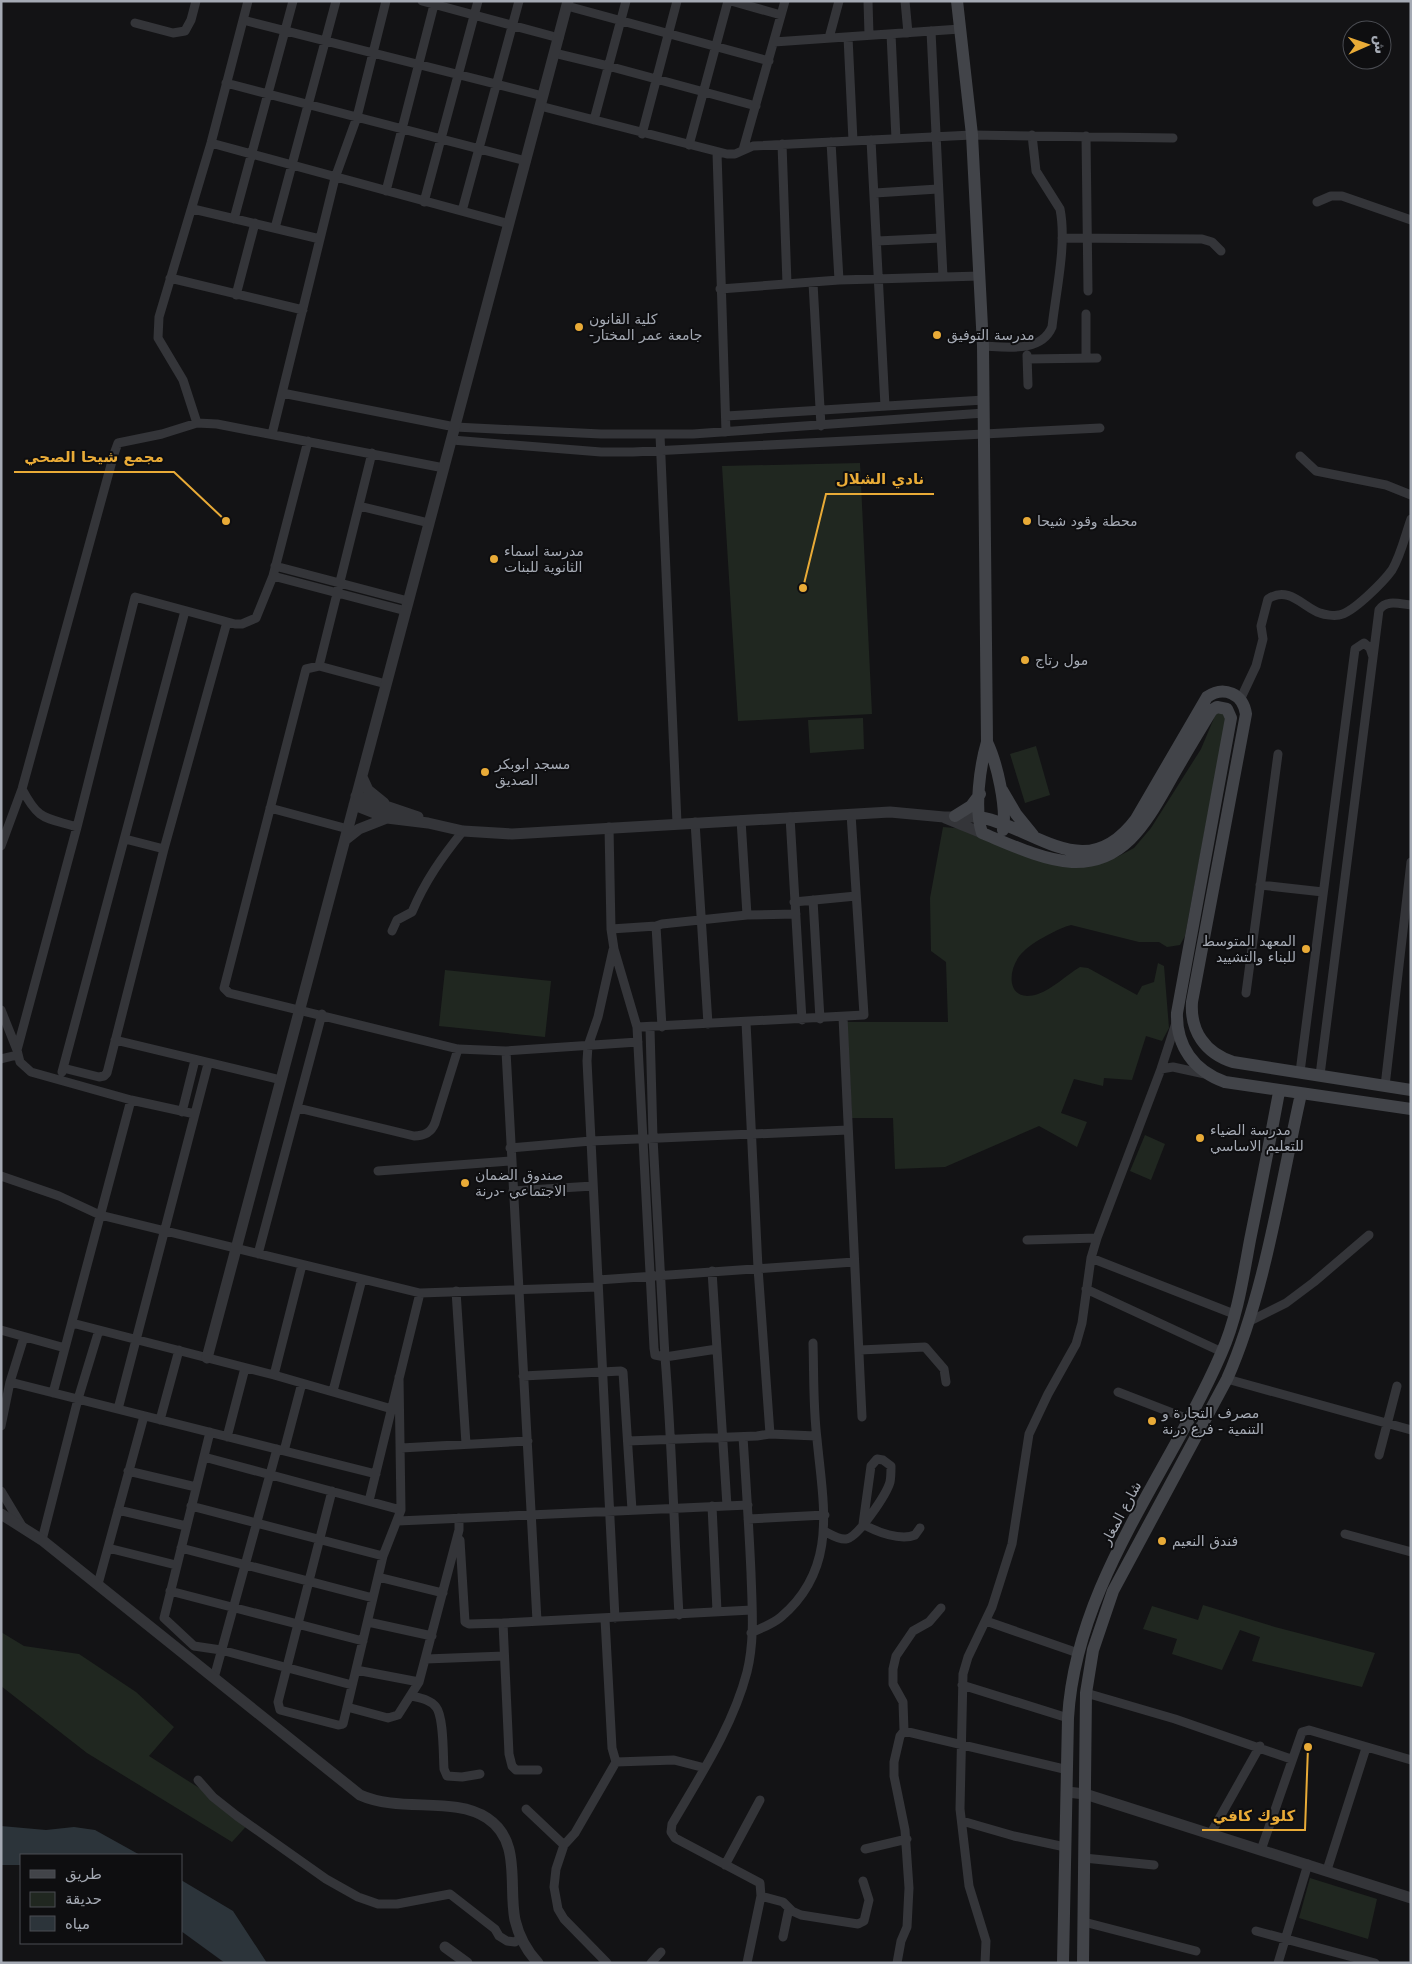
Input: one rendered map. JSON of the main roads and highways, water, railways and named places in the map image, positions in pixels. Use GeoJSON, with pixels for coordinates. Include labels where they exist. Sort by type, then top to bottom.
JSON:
{"type":"FeatureCollection","features":[{"type":"Feature","properties":{"kind":"main road"},"geometry":{"type":"LineString","coordinates":[[957,1],[972,135],[983,346],[987,742],[982,764],[980,794],[979,817],[982,833],[1053,858],[1073,862],[1093,860],[1119,850],[1133,839],[1144,825],[1212,710],[1217,707],[1227,708],[1231,718],[1177,1021],[1180,1038],[1186,1053],[1197,1066],[1210,1076],[1225,1082],[1279,1092],[1411,1109]]}},
{"type":"Feature","properties":{"kind":"main road"},"geometry":{"type":"LineString","coordinates":[[979,817],[1004,824],[1056,847],[1074,850],[1100,847],[1117,838],[1136,819],[1207,697],[1222,691],[1232,693],[1240,700],[1245,709],[1245,720],[1192,1002],[1192,1017],[1200,1038],[1209,1049],[1220,1057],[1233,1062],[1411,1090]]}},
{"type":"Feature","properties":{"kind":"main road"},"geometry":{"type":"LineString","coordinates":[[987,742],[995,761],[1004,824],[999,839]]}},
{"type":"Feature","properties":{"kind":"main road"},"geometry":{"type":"LineString","coordinates":[[998,782],[1016,814],[1037,839]]}},
{"type":"Feature","properties":{"kind":"main road"},"geometry":{"type":"LineString","coordinates":[[949,816],[972,806],[980,794]]}},
{"type":"Feature","properties":{"kind":"main road","name":"شارع المغار"},"geometry":{"type":"LineString","coordinates":[[1063,1963],[1069,1694],[1078,1653],[1088,1620],[1109,1567],[1222,1352],[1243,1279],[1279,1092]]}},
{"type":"Feature","properties":{"kind":"main road"},"geometry":{"type":"LineString","coordinates":[[1083,1963],[1086,1693],[1094,1650],[1104,1613],[1122,1573],[1227,1379],[1250,1321],[1301,1094]]}},
{"type":"Feature","properties":{"kind":"main road"},"geometry":{"type":"LineString","coordinates":[[1243,1279],[1259,1282]]}},
{"type":"Feature","properties":{"kind":"main road"},"geometry":{"type":"LineString","coordinates":[[1109,1567],[1122,1573]]}},
{"type":"Feature","properties":{"kind":"water"},"geometry":{"type":"Polygon","coordinates":[[[1,1826],[46,1830],[74,1827],[95,1830],[138,1854],[20,1854],[20,1865],[1,1865],[1,1826]]]}},
{"type":"Feature","properties":{"kind":"water"},"geometry":{"type":"Polygon","coordinates":[[[182,1881],[233,1911],[267,1963],[225,1963],[182,1932],[182,1881]]]}},
{"type":"Feature","properties":{"kind":"place","name":"كلية القانون -جامعة عمر المختار"},"geometry":{"type":"Point","coordinates":[579,327]}},
{"type":"Feature","properties":{"kind":"place","name":"مدرسة التوفيق"},"geometry":{"type":"Point","coordinates":[937,335]}},
{"type":"Feature","properties":{"kind":"place","name":"مجمع شيحا الصحي"},"geometry":{"type":"Point","coordinates":[226,521]}},
{"type":"Feature","properties":{"kind":"place","name":"محطة وقود شيحا"},"geometry":{"type":"Point","coordinates":[1027,521]}},
{"type":"Feature","properties":{"kind":"place","name":"مدرسة اسماء الثانوية للبنات"},"geometry":{"type":"Point","coordinates":[494,559]}},
{"type":"Feature","properties":{"kind":"place","name":"نادي الشلال"},"geometry":{"type":"Point","coordinates":[803,588]}},
{"type":"Feature","properties":{"kind":"place","name":"مول رتاج"},"geometry":{"type":"Point","coordinates":[1025,660]}},
{"type":"Feature","properties":{"kind":"place","name":"مسجد ابوبكر الصديق"},"geometry":{"type":"Point","coordinates":[485,772]}},
{"type":"Feature","properties":{"kind":"place","name":"المعهد المتوسط للبناء والتشييد"},"geometry":{"type":"Point","coordinates":[1306,949]}},
{"type":"Feature","properties":{"kind":"place","name":"مدرسة الضياء للتعليم الاساسي"},"geometry":{"type":"Point","coordinates":[1200,1138]}},
{"type":"Feature","properties":{"kind":"place","name":"صندوق الضمان الاجتماعي -درنة"},"geometry":{"type":"Point","coordinates":[465,1183]}},
{"type":"Feature","properties":{"kind":"place","name":"مصرف التجارة و التنمية - فرع درنة"},"geometry":{"type":"Point","coordinates":[1152,1421]}},
{"type":"Feature","properties":{"kind":"place","name":"فندق النعيم"},"geometry":{"type":"Point","coordinates":[1162,1541]}},
{"type":"Feature","properties":{"kind":"place","name":"كلوك كافي"},"geometry":{"type":"Point","coordinates":[1308,1747]}}]}
